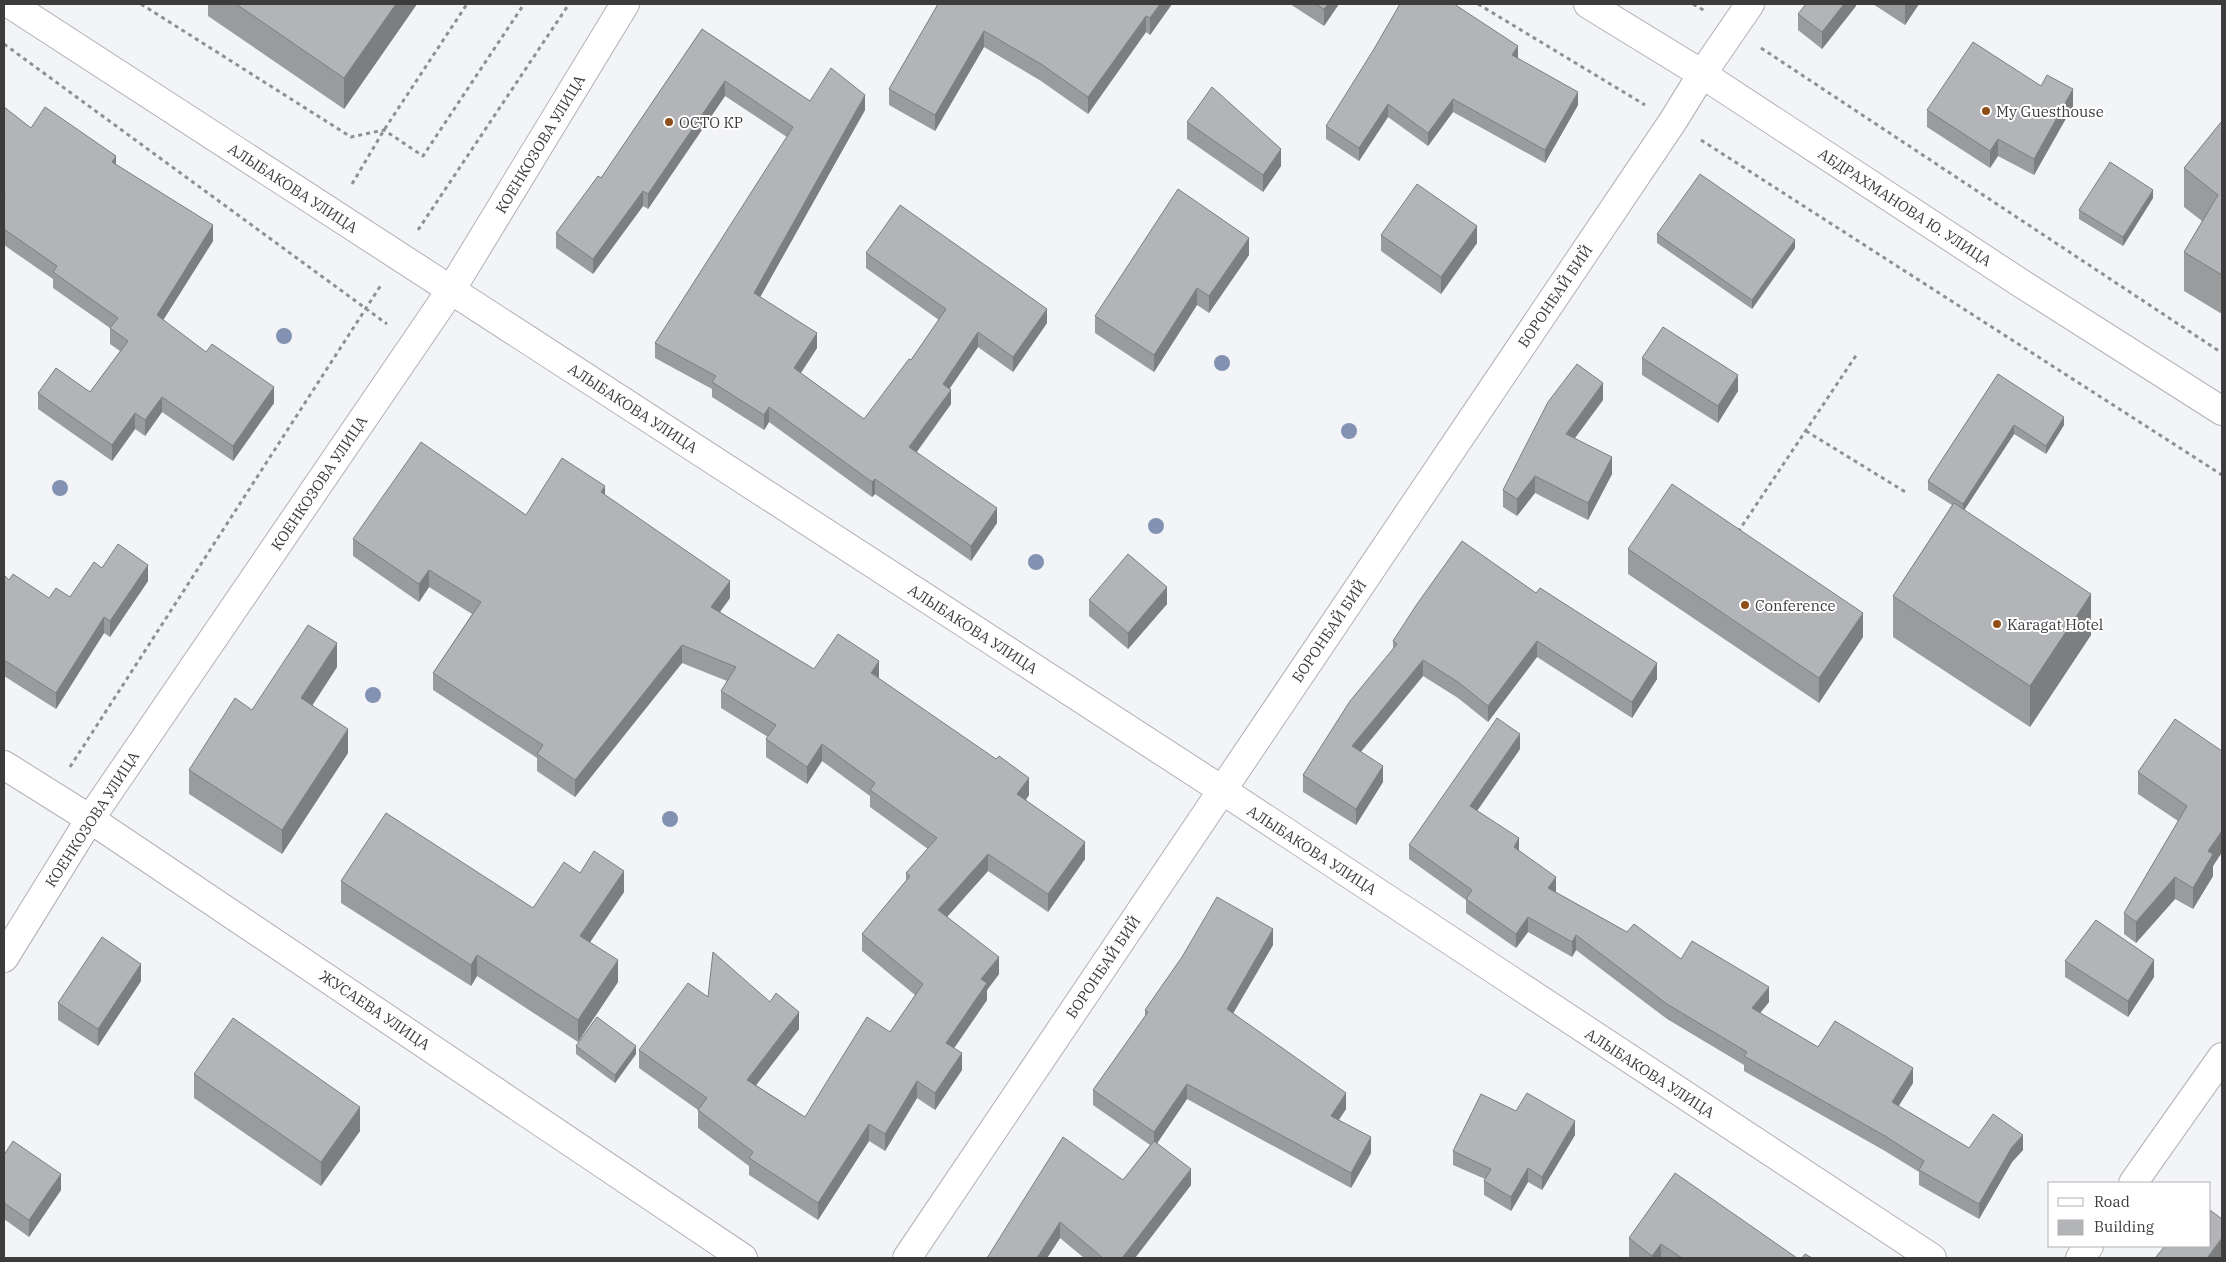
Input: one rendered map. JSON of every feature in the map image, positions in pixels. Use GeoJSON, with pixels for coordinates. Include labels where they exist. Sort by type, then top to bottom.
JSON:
{"type":"FeatureCollection","features":[{"type":"Feature","properties":{"kind":"street","name":"АЛЫБАКОВА УЛИЦА"},"geometry":{"type":"LineString","coordinates":[[10,4],[1222,790],[1932,1258]]}},
{"type":"Feature","properties":{"kind":"street","name":"КОЕНКОЗОВА УЛИЦА"},"geometry":{"type":"LineString","coordinates":[[4,958],[90,819],[451,290],[625,4]]}},
{"type":"Feature","properties":{"kind":"street","name":"АБДРАХМАНОВА Ю. УЛИЦА"},"geometry":{"type":"LineString","coordinates":[[1588,4],[1702,74],[2019,282],[2222,411]]}},
{"type":"Feature","properties":{"kind":"street","name":"БОРОНБАЙ БИЙ"},"geometry":{"type":"LineString","coordinates":[[907,1258],[1750,4]]}},
{"type":"Feature","properties":{"kind":"street","name":"ЖУСАЕВА УЛИЦА"},"geometry":{"type":"LineString","coordinates":[[4,765],[90,819],[743,1258]]}},
{"type":"Feature","properties":{"kind":"street"},"geometry":{"type":"LineString","coordinates":[[2134,1182],[2222,1057]]}},
{"type":"Feature","properties":{"kind":"street"},"geometry":{"type":"LineString","coordinates":[[2080,1258],[2088,1247]]}},
{"type":"Feature","properties":{"kind":"path"},"geometry":{"type":"LineString","coordinates":[[141,4],[351,136],[384,130],[423,156],[524,4]]}},
{"type":"Feature","properties":{"kind":"path"},"geometry":{"type":"LineString","coordinates":[[352,184],[384,130],[467,4]]}},
{"type":"Feature","properties":{"kind":"path"},"geometry":{"type":"LineString","coordinates":[[52,796],[365,309],[569,4]]}},
{"type":"Feature","properties":{"kind":"path"},"geometry":{"type":"LineString","coordinates":[[1478,4],[1673,121],[2222,475]]}},
{"type":"Feature","properties":{"kind":"path"},"geometry":{"type":"LineString","coordinates":[[1693,4],[2222,353]]}},
{"type":"Feature","properties":{"kind":"path"},"geometry":{"type":"LineString","coordinates":[[4,44],[414,343]]}},
{"type":"Feature","properties":{"kind":"path"},"geometry":{"type":"LineString","coordinates":[[1734,538],[1858,354]]}},
{"type":"Feature","properties":{"kind":"path"},"geometry":{"type":"LineString","coordinates":[[1806,431],[1907,493]]}},
{"type":"Feature","properties":{"kind":"building"},"geometry":{"type":"Polygon","coordinates":[[[236,4],[396,4],[344,78],[236,4]]]}},
{"type":"Feature","properties":{"kind":"building"},"geometry":{"type":"Polygon","coordinates":[[[938,4],[1160,4],[1150,18],[1146,16],[1088,97],[1041,64],[984,31],[935,115],[889,89],[938,4]]]}},
{"type":"Feature","properties":{"kind":"building"},"geometry":{"type":"Polygon","coordinates":[[[1315,4],[1328,4],[1324,9],[1315,4]]]}},
{"type":"Feature","properties":{"kind":"building"},"geometry":{"type":"Polygon","coordinates":[[[1400,4],[1454,4],[1518,46],[1512,55],[1578,92],[1545,150],[1453,99],[1428,133],[1388,104],[1359,148],[1326,126],[1400,4]]]}},
{"type":"Feature","properties":{"kind":"building"},"geometry":{"type":"Polygon","coordinates":[[[1806,4],[1844,4],[1822,32],[1798,14],[1806,4]]]}},
{"type":"Feature","properties":{"kind":"building"},"geometry":{"type":"Polygon","coordinates":[[[702,29],[810,101],[831,68],[865,95],[754,293],[817,333],[794,368],[864,419],[909,359],[911,360],[946,309],[866,253],[900,205],[1047,309],[1013,357],[978,332],[943,384],[951,390],[909,447],[997,508],[971,546],[875,479],[872,482],[769,407],[764,415],[712,382],[716,376],[655,343],[793,127],[725,81],[648,194],[643,191],[593,259],[556,233],[598,176],[601,178],[702,29]]]}},
{"type":"Feature","properties":{"kind":"building"},"geometry":{"type":"Polygon","coordinates":[[[1973,42],[2041,86],[2047,75],[2073,89],[2034,159],[1998,139],[1990,151],[1927,110],[1973,42]]]}},
{"type":"Feature","properties":{"kind":"building"},"geometry":{"type":"Polygon","coordinates":[[[1212,87],[1281,149],[1263,175],[1187,122],[1212,87]]]}},
{"type":"Feature","properties":{"kind":"building"},"geometry":{"type":"Polygon","coordinates":[[[4,107],[31,128],[45,107],[116,156],[112,162],[213,225],[157,315],[206,352],[212,344],[274,387],[233,446],[162,397],[145,420],[135,413],[112,445],[38,393],[56,368],[90,392],[128,341],[110,328],[118,318],[53,272],[57,266],[4,229],[4,107]]]}},
{"type":"Feature","properties":{"kind":"building"},"geometry":{"type":"Polygon","coordinates":[[[2222,121],[2222,275],[2184,252],[2218,195],[2184,168],[2222,121]]]}},
{"type":"Feature","properties":{"kind":"building"},"geometry":{"type":"Polygon","coordinates":[[[2110,162],[2153,190],[2123,237],[2079,210],[2110,162]]]}},
{"type":"Feature","properties":{"kind":"building"},"geometry":{"type":"Polygon","coordinates":[[[1700,174],[1795,240],[1752,300],[1657,234],[1700,174]]]}},
{"type":"Feature","properties":{"kind":"building"},"geometry":{"type":"Polygon","coordinates":[[[1417,184],[1477,226],[1441,277],[1381,235],[1417,184]]]}},
{"type":"Feature","properties":{"kind":"building"},"geometry":{"type":"Polygon","coordinates":[[[1178,189],[1249,238],[1209,296],[1197,288],[1154,355],[1095,316],[1178,189]]]}},
{"type":"Feature","properties":{"kind":"building"},"geometry":{"type":"Polygon","coordinates":[[[1663,327],[1738,375],[1718,406],[1642,358],[1663,327]]]}},
{"type":"Feature","properties":{"kind":"building"},"geometry":{"type":"Polygon","coordinates":[[[1577,364],[1603,383],[1566,434],[1612,457],[1588,503],[1535,476],[1517,499],[1503,490],[1548,402],[1577,364]]]}},
{"type":"Feature","properties":{"kind":"building"},"geometry":{"type":"Polygon","coordinates":[[[1998,374],[2064,417],[2046,446],[2014,425],[1963,504],[1928,481],[1998,374]]]}},
{"type":"Feature","properties":{"kind":"building"},"geometry":{"type":"Polygon","coordinates":[[[421,442],[526,515],[562,458],[605,486],[601,492],[730,581],[711,607],[814,669],[838,634],[879,661],[871,673],[996,759],[999,756],[1029,778],[1017,794],[1085,842],[1048,894],[988,854],[938,910],[999,957],[981,979],[987,983],[946,1043],[962,1053],[935,1093],[917,1081],[885,1134],[869,1124],[818,1203],[749,1158],[753,1152],[698,1110],[707,1098],[639,1050],[688,983],[708,997],[713,952],[770,1002],[776,993],[799,1012],[747,1080],[805,1117],[867,1017],[890,1032],[923,984],[862,934],[910,876],[906,873],[937,838],[870,790],[875,783],[822,744],[807,767],[766,739],[776,725],[721,691],[736,667],[682,645],[575,780],[537,754],[543,745],[433,673],[481,602],[429,570],[419,584],[353,539],[421,442]]]}},
{"type":"Feature","properties":{"kind":"building","name":"Conference"},"geometry":{"type":"Polygon","coordinates":[[[1672,484],[1863,613],[1819,678],[1628,549],[1672,484]]]}},
{"type":"Feature","properties":{"kind":"building"},"geometry":{"type":"Polygon","coordinates":[[[1954,503],[2091,594],[2030,686],[1893,596],[1954,503]]]}},
{"type":"Feature","properties":{"kind":"building"},"geometry":{"type":"Polygon","coordinates":[[[1462,541],[1536,593],[1540,588],[1657,663],[1632,702],[1537,641],[1488,706],[1458,682],[1423,660],[1352,746],[1383,766],[1356,809],[1303,775],[1350,701],[1397,644],[1393,641],[1462,541]]]}},
{"type":"Feature","properties":{"kind":"building"},"geometry":{"type":"Polygon","coordinates":[[[118,544],[148,565],[110,621],[104,617],[56,693],[4,660],[4,575],[9,580],[13,574],[49,598],[56,588],[70,597],[94,562],[102,568],[118,544]]]}},
{"type":"Feature","properties":{"kind":"building"},"geometry":{"type":"Polygon","coordinates":[[[1128,554],[1167,587],[1128,633],[1089,600],[1128,554]]]}},
{"type":"Feature","properties":{"kind":"building"},"geometry":{"type":"Polygon","coordinates":[[[308,625],[337,643],[301,698],[348,729],[282,830],[189,770],[235,698],[252,710],[308,625]]]}},
{"type":"Feature","properties":{"kind":"building"},"geometry":{"type":"Polygon","coordinates":[[[1497,718],[1520,734],[1470,806],[1519,838],[1514,847],[1556,877],[1548,888],[1627,932],[1634,924],[1681,959],[1692,941],[1769,987],[1752,1008],[1818,1047],[1835,1021],[1913,1068],[1892,1102],[1969,1148],[1993,1114],[2023,1135],[2012,1147],[1979,1204],[1919,1170],[1924,1161],[1885,1136],[1744,1056],[1747,1052],[1667,1004],[1576,935],[1572,942],[1528,917],[1516,934],[1466,899],[1472,890],[1409,845],[1497,718]]]}},
{"type":"Feature","properties":{"kind":"building"},"geometry":{"type":"Polygon","coordinates":[[[2175,719],[2222,751],[2222,831],[2208,851],[2213,854],[2193,888],[2175,877],[2136,922],[2124,913],[2187,806],[2138,772],[2175,719]]]}},
{"type":"Feature","properties":{"kind":"building"},"geometry":{"type":"Polygon","coordinates":[[[386,813],[533,908],[564,862],[580,873],[594,851],[624,871],[580,936],[618,960],[578,1020],[477,955],[471,965],[341,881],[386,813]]]}},
{"type":"Feature","properties":{"kind":"building"},"geometry":{"type":"Polygon","coordinates":[[[1217,897],[1273,929],[1227,1009],[1346,1093],[1331,1116],[1371,1137],[1351,1173],[1187,1084],[1154,1132],[1093,1090],[1148,1012],[1145,1010],[1182,957],[1217,897]]]}},
{"type":"Feature","properties":{"kind":"building"},"geometry":{"type":"Polygon","coordinates":[[[2096,920],[2154,960],[2128,1001],[2065,961],[2096,920]]]}},
{"type":"Feature","properties":{"kind":"building"},"geometry":{"type":"Polygon","coordinates":[[[102,937],[141,964],[98,1029],[58,1003],[102,937]]]}},
{"type":"Feature","properties":{"kind":"building"},"geometry":{"type":"Polygon","coordinates":[[[597,1017],[636,1046],[615,1075],[576,1046],[597,1017]]]}},
{"type":"Feature","properties":{"kind":"building"},"geometry":{"type":"Polygon","coordinates":[[[233,1018],[360,1107],[321,1162],[194,1074],[233,1018]]]}},
{"type":"Feature","properties":{"kind":"building"},"geometry":{"type":"Polygon","coordinates":[[[1527,1093],[1575,1121],[1542,1177],[1528,1168],[1511,1197],[1484,1181],[1491,1169],[1453,1151],[1481,1094],[1516,1111],[1527,1093]]]}},
{"type":"Feature","properties":{"kind":"building"},"geometry":{"type":"Polygon","coordinates":[[[1063,1137],[1123,1180],[1154,1141],[1191,1169],[1122,1258],[1103,1258],[1060,1222],[1037,1258],[987,1258],[1063,1137]]]}},
{"type":"Feature","properties":{"kind":"building"},"geometry":{"type":"Polygon","coordinates":[[[13,1141],[61,1174],[29,1220],[4,1203],[4,1155],[13,1141]]]}},
{"type":"Feature","properties":{"kind":"building"},"geometry":{"type":"Polygon","coordinates":[[[1675,1173],[1797,1258],[1682,1258],[1661,1244],[1652,1256],[1629,1238],[1675,1173]]]}},
{"type":"Feature","properties":{"kind":"building"},"geometry":{"type":"Polygon","coordinates":[[[2211,1211],[2222,1219],[2222,1238],[2207,1258],[2155,1258],[2164,1247],[2211,1247],[2211,1211]]]}},
{"type":"Feature","properties":{"kind":"building"},"geometry":{"type":"Polygon","coordinates":[[[1805,1254],[1812,1258],[1802,1258],[1805,1254]]]}},
{"type":"Feature","properties":{"kind":"place","name":"My Guesthouse"},"geometry":{"type":"Point","coordinates":[1986,111]}},
{"type":"Feature","properties":{"kind":"place","name":"ОСТО КР"},"geometry":{"type":"Point","coordinates":[669,122]}},
{"type":"Feature","properties":{"kind":"place","name":"Conference"},"geometry":{"type":"Point","coordinates":[1745,605]}},
{"type":"Feature","properties":{"kind":"place","name":"Karagat Hotel"},"geometry":{"type":"Point","coordinates":[1997,624]}}]}
